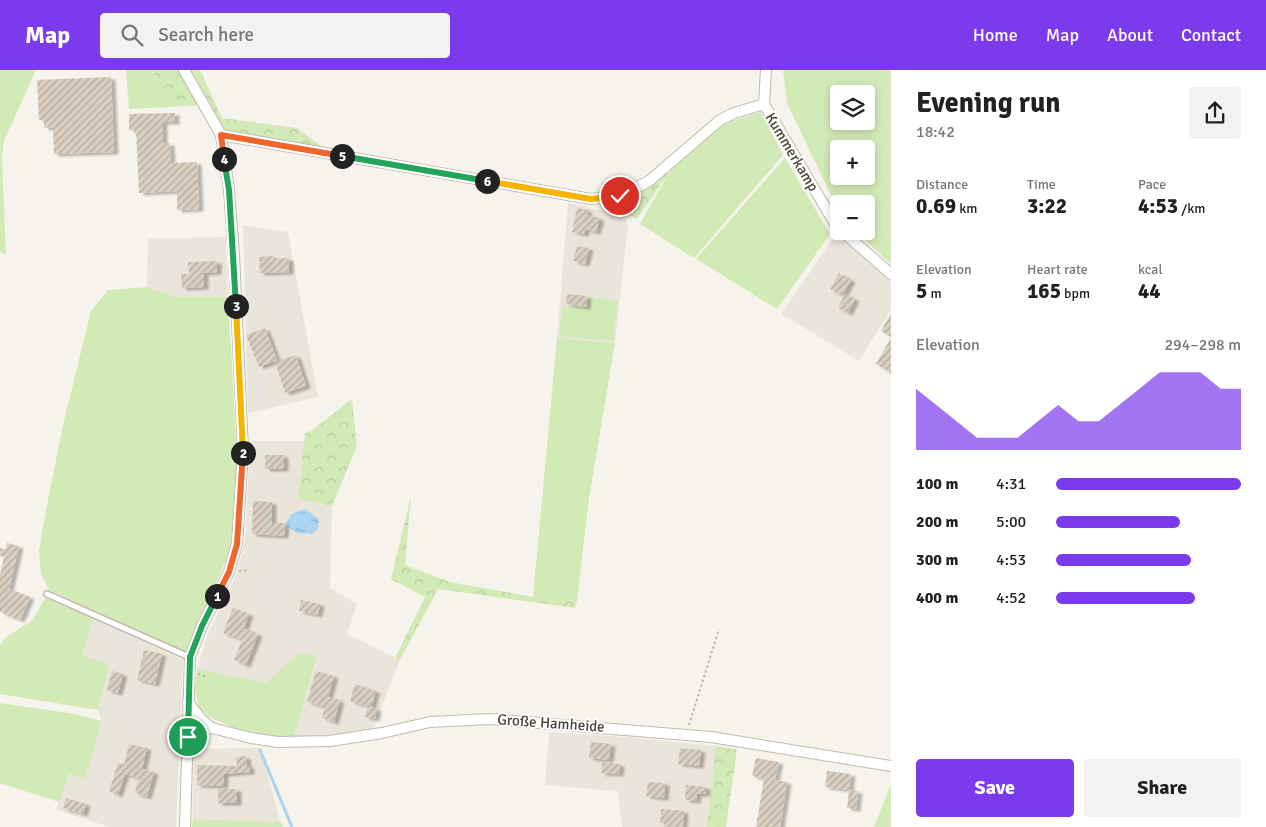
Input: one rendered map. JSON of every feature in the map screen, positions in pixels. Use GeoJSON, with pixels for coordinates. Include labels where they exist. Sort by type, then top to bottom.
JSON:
{"type":"FeatureCollection","features":[{"type":"Feature","properties":{"kind":"street"},"geometry":{"type":"LineString","coordinates":[[184,70],[221,135],[229,190],[234,255],[243,450],[237,544],[229,572],[202,626],[190,657],[185,827]]}},
{"type":"Feature","properties":{"kind":"street","name":"Kummerkamp"},"geometry":{"type":"LineString","coordinates":[[766,70],[764,104],[830,215]]}},
{"type":"Feature","properties":{"kind":"street"},"geometry":{"type":"LineString","coordinates":[[221,135],[591,199],[620,196],[649,181],[720,120],[734,113],[764,104]]}},
{"type":"Feature","properties":{"kind":"street"},"geometry":{"type":"LineString","coordinates":[[852,240],[891,274]]}},
{"type":"Feature","properties":{"kind":"street","name":"Große Hamheide"},"geometry":{"type":"LineString","coordinates":[[188,702],[194,712],[212,728],[250,738],[278,742],[330,741],[382,733],[430,722],[490,719],[686,734],[793,749],[891,766]]}},
{"type":"Feature","properties":{"kind":"street"},"geometry":{"type":"LineString","coordinates":[[188,737],[198,731],[212,728]]}},
{"type":"Feature","properties":{"kind":"lane"},"geometry":{"type":"LineString","coordinates":[[46,594],[190,657]]}},
{"type":"Feature","properties":{"kind":"path"},"geometry":{"type":"LineString","coordinates":[[686,734],[719,629]]}},
{"type":"Feature","properties":{"kind":"shaded area"},"geometry":{"type":"Polygon","coordinates":[[[568,203],[625,216],[628,226],[615,343],[557,338],[568,203]]]}},
{"type":"Feature","properties":{"kind":"shaded area"},"geometry":{"type":"Polygon","coordinates":[[[243,225],[288,232],[318,397],[248,413],[243,225]]]}},
{"type":"Feature","properties":{"kind":"shaded area"},"geometry":{"type":"Polygon","coordinates":[[[226,237],[228,297],[175,297],[147,287],[148,239],[226,237]]]}},
{"type":"Feature","properties":{"kind":"shaded area"},"geometry":{"type":"Polygon","coordinates":[[[832,240],[843,240],[881,271],[891,282],[891,309],[859,361],[781,314],[832,240]]]}},
{"type":"Feature","properties":{"kind":"shaded area"},"geometry":{"type":"Polygon","coordinates":[[[250,441],[304,441],[298,499],[332,506],[330,588],[357,604],[347,634],[400,660],[372,731],[333,737],[294,737],[317,657],[298,653],[267,683],[197,669],[208,634],[235,578],[245,541],[250,441]]]}},
{"type":"Feature","properties":{"kind":"shaded area"},"geometry":{"type":"Polygon","coordinates":[[[93,619],[183,660],[176,827],[110,827],[56,810],[69,774],[85,779],[102,721],[98,710],[110,666],[82,655],[93,619]]]}},
{"type":"Feature","properties":{"kind":"shaded area"},"geometry":{"type":"Polygon","coordinates":[[[549,732],[627,737],[716,746],[707,827],[622,827],[618,791],[545,785],[549,732]]]}},
{"type":"Feature","properties":{"kind":"shaded area"},"geometry":{"type":"Polygon","coordinates":[[[261,748],[280,822],[193,819],[193,749],[261,748]]]}},
{"type":"Feature","properties":{"kind":"green space"},"geometry":{"type":"Polygon","coordinates":[[[0,70],[36,70],[4,141],[2,156],[6,255],[0,252],[0,70]]]}},
{"type":"Feature","properties":{"kind":"green space"},"geometry":{"type":"Polygon","coordinates":[[[126,70],[153,70],[170,107],[129,109],[126,70]]]}},
{"type":"Feature","properties":{"kind":"green space"},"geometry":{"type":"Polygon","coordinates":[[[153,70],[181,70],[201,105],[170,107],[153,70]]]}},
{"type":"Feature","properties":{"kind":"green space"},"geometry":{"type":"Polygon","coordinates":[[[187,70],[200,70],[222,118],[297,128],[322,147],[223,133],[187,70]]]}},
{"type":"Feature","properties":{"kind":"green space"},"geometry":{"type":"Polygon","coordinates":[[[783,70],[891,70],[891,264],[866,240],[875,240],[875,195],[831,195],[787,103],[783,70]]]}},
{"type":"Feature","properties":{"kind":"green space"},"geometry":{"type":"Polygon","coordinates":[[[761,112],[783,155],[694,258],[640,224],[671,169],[722,124],[761,112]]]}},
{"type":"Feature","properties":{"kind":"green space"},"geometry":{"type":"Polygon","coordinates":[[[785,158],[830,234],[777,309],[696,259],[785,158]]]}},
{"type":"Feature","properties":{"kind":"green space"},"geometry":{"type":"Polygon","coordinates":[[[666,169],[668,174],[637,219],[607,205],[606,201],[625,200],[649,184],[666,169]]]}},
{"type":"Feature","properties":{"kind":"green space"},"geometry":{"type":"Polygon","coordinates":[[[147,287],[175,297],[228,297],[237,457],[231,549],[185,652],[49,590],[41,574],[39,551],[46,510],[63,425],[91,311],[108,290],[147,287]]]}},
{"type":"Feature","properties":{"kind":"green space"},"geometry":{"type":"Polygon","coordinates":[[[588,297],[618,301],[613,341],[559,336],[562,306],[587,308],[588,297]]]}},
{"type":"Feature","properties":{"kind":"green space"},"geometry":{"type":"Polygon","coordinates":[[[557,338],[615,343],[589,498],[577,601],[533,597],[557,338]]]}},
{"type":"Feature","properties":{"kind":"green space"},"geometry":{"type":"Polygon","coordinates":[[[352,399],[357,446],[332,506],[298,499],[305,433],[311,431],[352,399]]]}},
{"type":"Feature","properties":{"kind":"green space"},"geometry":{"type":"Polygon","coordinates":[[[411,496],[405,565],[450,582],[533,597],[577,601],[575,608],[438,589],[400,660],[395,658],[425,597],[391,579],[411,496]]]}},
{"type":"Feature","properties":{"kind":"green space"},"geometry":{"type":"Polygon","coordinates":[[[45,598],[93,619],[82,655],[110,665],[98,710],[0,694],[0,645],[6,637],[32,621],[45,598]]]}},
{"type":"Feature","properties":{"kind":"green space"},"geometry":{"type":"Polygon","coordinates":[[[298,653],[317,656],[294,737],[255,736],[213,719],[199,708],[195,690],[197,669],[267,683],[298,653]]]}},
{"type":"Feature","properties":{"kind":"green space"},"geometry":{"type":"Polygon","coordinates":[[[0,703],[75,714],[102,721],[85,779],[69,774],[59,802],[0,783],[0,703]]]}},
{"type":"Feature","properties":{"kind":"green space"},"geometry":{"type":"Polygon","coordinates":[[[716,746],[737,750],[726,827],[707,827],[716,746]]]}},
{"type":"Feature","properties":{"kind":"green space"},"geometry":{"type":"Polygon","coordinates":[[[891,784],[891,827],[874,827],[891,784]]]}},
{"type":"Feature","properties":{"kind":"green space"},"geometry":{"type":"Polygon","coordinates":[[[193,819],[280,822],[283,827],[192,827],[193,819]]]}},
{"type":"Feature","properties":{"kind":"water"},"geometry":{"type":"Polygon","coordinates":[[[305,509],[319,519],[318,529],[312,534],[297,533],[285,525],[292,514],[305,509]]]}},
{"type":"Feature","properties":{"kind":"building"},"geometry":{"type":"Polygon","coordinates":[[[111,77],[114,152],[54,154],[53,127],[44,128],[44,120],[39,120],[37,80],[111,77]]]}},
{"type":"Feature","properties":{"kind":"building"},"geometry":{"type":"Polygon","coordinates":[[[175,113],[175,122],[163,122],[163,143],[170,143],[171,163],[197,162],[199,209],[177,210],[177,191],[139,193],[136,130],[129,130],[129,114],[175,113]]]}},
{"type":"Feature","properties":{"kind":"building"},"geometry":{"type":"Polygon","coordinates":[[[577,208],[588,210],[587,215],[600,218],[596,232],[585,229],[584,234],[572,232],[577,208]]]}},
{"type":"Feature","properties":{"kind":"building"},"geometry":{"type":"Polygon","coordinates":[[[577,246],[589,248],[585,264],[573,261],[577,246]]]}},
{"type":"Feature","properties":{"kind":"building"},"geometry":{"type":"Polygon","coordinates":[[[273,256],[276,259],[289,258],[289,272],[260,273],[259,257],[273,256]]]}},
{"type":"Feature","properties":{"kind":"building"},"geometry":{"type":"Polygon","coordinates":[[[217,261],[217,272],[204,273],[204,287],[182,288],[181,274],[189,274],[188,262],[217,261]]]}},
{"type":"Feature","properties":{"kind":"building"},"geometry":{"type":"Polygon","coordinates":[[[839,273],[851,280],[842,296],[830,289],[839,273]]]}},
{"type":"Feature","properties":{"kind":"building"},"geometry":{"type":"Polygon","coordinates":[[[567,294],[587,296],[586,307],[566,304],[567,294]]]}},
{"type":"Feature","properties":{"kind":"building"},"geometry":{"type":"Polygon","coordinates":[[[845,294],[855,299],[848,313],[838,308],[845,294]]]}},
{"type":"Feature","properties":{"kind":"building"},"geometry":{"type":"Polygon","coordinates":[[[891,313],[891,337],[881,331],[891,313]]]}},
{"type":"Feature","properties":{"kind":"building"},"geometry":{"type":"Polygon","coordinates":[[[265,328],[277,360],[259,367],[246,335],[265,328]]]}},
{"type":"Feature","properties":{"kind":"building"},"geometry":{"type":"Polygon","coordinates":[[[891,338],[891,373],[876,364],[891,338]]]}},
{"type":"Feature","properties":{"kind":"building"},"geometry":{"type":"Polygon","coordinates":[[[296,355],[306,386],[285,393],[275,362],[296,355]]]}},
{"type":"Feature","properties":{"kind":"building"},"geometry":{"type":"Polygon","coordinates":[[[265,455],[284,455],[284,469],[265,469],[265,455]]]}},
{"type":"Feature","properties":{"kind":"building"},"geometry":{"type":"Polygon","coordinates":[[[253,501],[272,502],[272,523],[285,523],[284,536],[252,534],[253,501]]]}},
{"type":"Feature","properties":{"kind":"building"},"geometry":{"type":"Polygon","coordinates":[[[7,543],[19,546],[9,589],[30,597],[20,620],[0,612],[0,575],[4,557],[0,556],[0,548],[6,549],[7,543]]]}},
{"type":"Feature","properties":{"kind":"building"},"geometry":{"type":"Polygon","coordinates":[[[301,600],[320,604],[318,615],[299,611],[301,600]]]}},
{"type":"Feature","properties":{"kind":"building"},"geometry":{"type":"Polygon","coordinates":[[[233,608],[249,614],[244,628],[258,634],[246,665],[234,660],[242,640],[223,633],[233,608]]]}},
{"type":"Feature","properties":{"kind":"building"},"geometry":{"type":"Polygon","coordinates":[[[144,650],[162,654],[155,684],[137,680],[144,650]]]}},
{"type":"Feature","properties":{"kind":"building"},"geometry":{"type":"Polygon","coordinates":[[[112,671],[123,674],[118,693],[107,690],[112,671]]]}},
{"type":"Feature","properties":{"kind":"building"},"geometry":{"type":"Polygon","coordinates":[[[316,671],[334,676],[328,697],[340,700],[334,722],[322,718],[325,707],[307,702],[316,671]]]}},
{"type":"Feature","properties":{"kind":"building"},"geometry":{"type":"Polygon","coordinates":[[[355,684],[376,691],[371,707],[377,709],[375,719],[365,717],[368,706],[350,701],[355,684]]]}},
{"type":"Feature","properties":{"kind":"building"},"geometry":{"type":"Polygon","coordinates":[[[591,742],[611,744],[609,760],[589,758],[591,742]]]}},
{"type":"Feature","properties":{"kind":"building"},"geometry":{"type":"Polygon","coordinates":[[[129,744],[147,748],[142,769],[154,772],[147,797],[135,793],[139,778],[125,774],[118,795],[109,791],[118,763],[124,764],[129,744]]]}},
{"type":"Feature","properties":{"kind":"building"},"geometry":{"type":"Polygon","coordinates":[[[680,748],[701,750],[699,766],[678,764],[680,748]]]}},
{"type":"Feature","properties":{"kind":"building"},"geometry":{"type":"Polygon","coordinates":[[[246,756],[250,772],[224,774],[224,786],[197,785],[197,765],[237,766],[236,757],[246,756]]]}},
{"type":"Feature","properties":{"kind":"building"},"geometry":{"type":"Polygon","coordinates":[[[756,758],[779,762],[775,780],[787,782],[780,827],[756,827],[764,778],[752,776],[756,758]]]}},
{"type":"Feature","properties":{"kind":"building"},"geometry":{"type":"Polygon","coordinates":[[[602,762],[620,764],[619,774],[601,773],[602,762]]]}},
{"type":"Feature","properties":{"kind":"building"},"geometry":{"type":"Polygon","coordinates":[[[827,771],[851,774],[849,790],[825,787],[827,771]]]}},
{"type":"Feature","properties":{"kind":"building"},"geometry":{"type":"Polygon","coordinates":[[[648,782],[665,783],[664,798],[646,796],[648,782]]]}},
{"type":"Feature","properties":{"kind":"building"},"geometry":{"type":"Polygon","coordinates":[[[686,785],[706,787],[706,794],[697,794],[696,801],[685,800],[686,785]]]}},
{"type":"Feature","properties":{"kind":"building"},"geometry":{"type":"Polygon","coordinates":[[[218,789],[237,789],[237,803],[218,803],[218,789]]]}},
{"type":"Feature","properties":{"kind":"building"},"geometry":{"type":"Polygon","coordinates":[[[849,790],[858,791],[856,809],[847,808],[849,790]]]}},
{"type":"Feature","properties":{"kind":"building"},"geometry":{"type":"Polygon","coordinates":[[[66,798],[86,804],[83,814],[63,808],[66,798]]]}},
{"type":"Feature","properties":{"kind":"building"},"geometry":{"type":"Polygon","coordinates":[[[661,809],[684,811],[683,827],[664,827],[664,823],[660,823],[661,809]]]}},
{"type":"Feature","properties":{"kind":"waterway"},"geometry":{"type":"LineString","coordinates":[[260,750],[292,827]]}},
{"type":"Feature","properties":{"kind":"route"},"geometry":{"type":"LineString","coordinates":[[188,737],[190,657],[202,626],[229,572],[237,544],[240,508],[243,450],[234,255],[229,190],[221,135],[591,199],[620,196]]}}]}
